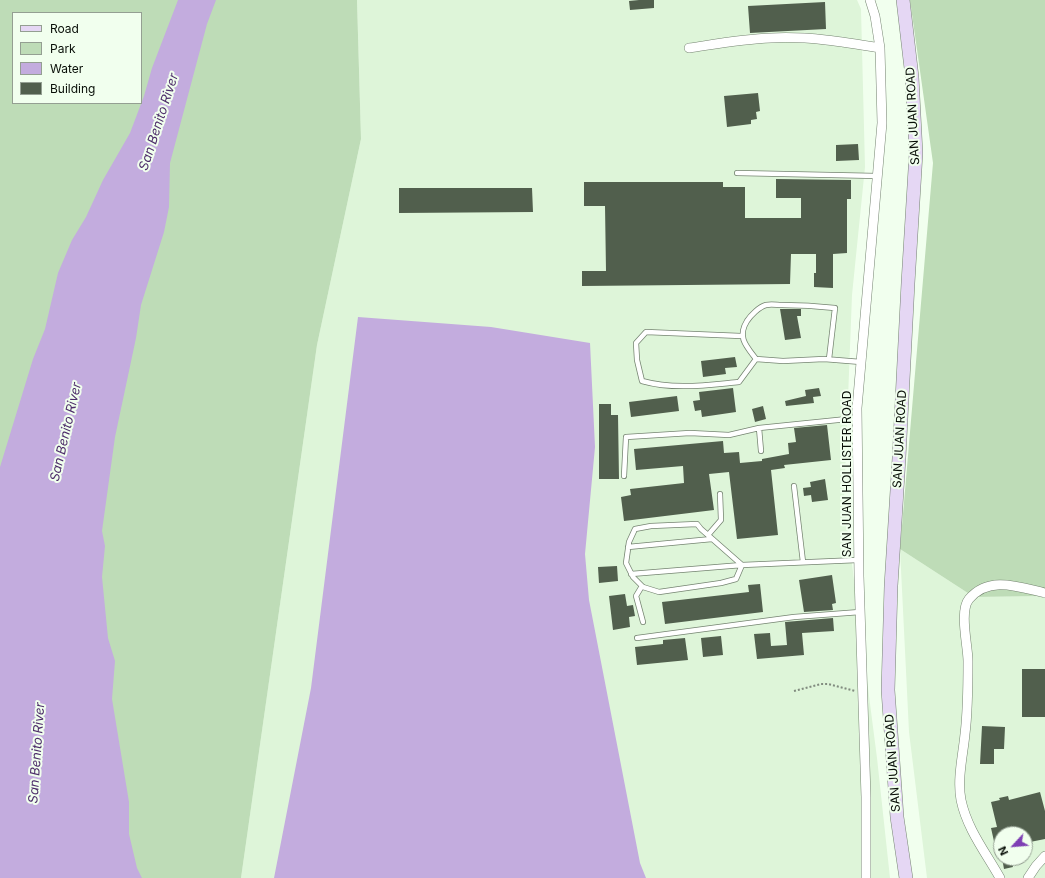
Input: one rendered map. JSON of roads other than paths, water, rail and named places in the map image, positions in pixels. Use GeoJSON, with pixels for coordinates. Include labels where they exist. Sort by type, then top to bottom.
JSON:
{"type":"FeatureCollection","features":[{"type":"Feature","properties":{"kind":"main road","name":"SAN JUAN ROAD"},"geometry":{"type":"LineString","coordinates":[[903,0],[912,77],[916,153],[891,586],[888,690],[897,817],[906,878]]}},
{"type":"Feature","properties":{"kind":"street","name":"SAN JUAN HOLLISTER ROAD"},"geometry":{"type":"LineString","coordinates":[[866,878],[863,694],[858,560],[857,418],[882,123],[880,48],[875,16],[870,0]]}},
{"type":"Feature","properties":{"kind":"street"},"geometry":{"type":"LineString","coordinates":[[689,48],[749,39],[793,37],[829,39],[880,48]]}},
{"type":"Feature","properties":{"kind":"street"},"geometry":{"type":"LineString","coordinates":[[1000,878],[972,830],[961,799],[960,783],[966,722],[968,660],[965,609],[968,600],[975,593],[999,583],[1045,593]]}},
{"type":"Feature","properties":{"kind":"street"},"geometry":{"type":"LineString","coordinates":[[1028,878],[1045,856]]}},
{"type":"Feature","properties":{"kind":"lane"},"geometry":{"type":"LineString","coordinates":[[737,173],[878,176]]}},
{"type":"Feature","properties":{"kind":"lane"},"geometry":{"type":"LineString","coordinates":[[829,359],[835,308],[804,304],[766,305],[750,317],[744,326],[741,336],[748,349],[756,359],[783,361],[829,359],[861,362]]}},
{"type":"Feature","properties":{"kind":"lane"},"geometry":{"type":"LineString","coordinates":[[741,336],[646,332],[636,343],[637,360],[642,381],[654,384],[689,387],[739,382],[756,359]]}},
{"type":"Feature","properties":{"kind":"lane"},"geometry":{"type":"LineString","coordinates":[[624,476],[626,437],[690,433],[729,435],[759,428],[857,418]]}},
{"type":"Feature","properties":{"kind":"lane"},"geometry":{"type":"LineString","coordinates":[[759,428],[762,451]]}},
{"type":"Feature","properties":{"kind":"lane"},"geometry":{"type":"LineString","coordinates":[[794,486],[802,562]]}},
{"type":"Feature","properties":{"kind":"lane"},"geometry":{"type":"LineString","coordinates":[[708,535],[721,520],[720,494]]}},
{"type":"Feature","properties":{"kind":"lane"},"geometry":{"type":"LineString","coordinates":[[697,524],[742,565],[736,579],[721,583],[659,592],[642,586],[633,577],[626,563],[628,547],[635,529],[651,526],[697,524]]}},
{"type":"Feature","properties":{"kind":"lane"},"geometry":{"type":"LineString","coordinates":[[628,547],[712,539]]}},
{"type":"Feature","properties":{"kind":"lane"},"geometry":{"type":"LineString","coordinates":[[631,574],[742,565],[858,560]]}},
{"type":"Feature","properties":{"kind":"lane"},"geometry":{"type":"LineString","coordinates":[[642,586],[636,596],[643,622]]}},
{"type":"Feature","properties":{"kind":"lane"},"geometry":{"type":"LineString","coordinates":[[637,638],[794,617],[860,612]]}},
{"type":"Feature","properties":{"kind":"water","name":"San Benito River"},"geometry":{"type":"Polygon","coordinates":[[[178,0],[216,0],[207,24],[170,163],[169,207],[164,232],[141,305],[136,338],[115,437],[102,531],[105,546],[102,577],[108,638],[115,661],[112,699],[129,802],[129,834],[137,868],[142,878],[0,878],[0,467],[33,359],[45,329],[58,273],[72,240],[86,217],[103,180],[130,133],[142,104],[152,68],[178,0]]]}},
{"type":"Feature","properties":{"kind":"water"},"geometry":{"type":"Polygon","coordinates":[[[358,317],[491,327],[590,343],[595,447],[585,554],[589,600],[640,863],[646,878],[274,878],[311,688],[358,317]]]}}]}
